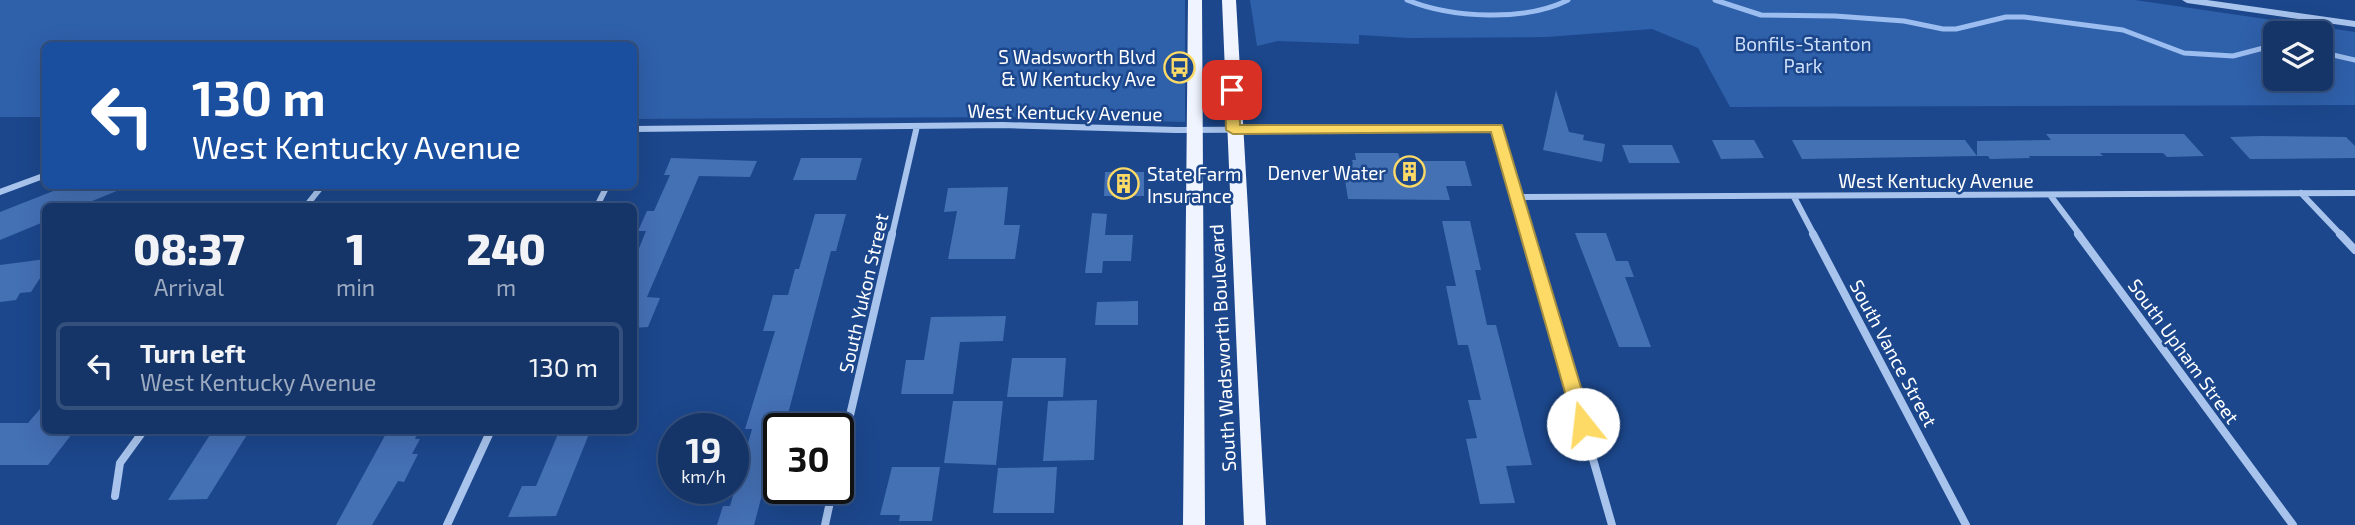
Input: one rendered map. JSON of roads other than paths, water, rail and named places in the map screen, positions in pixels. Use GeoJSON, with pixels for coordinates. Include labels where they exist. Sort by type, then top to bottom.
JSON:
{"type":"FeatureCollection","features":[{"type":"Feature","properties":{"kind":"main road","name":"South Wadsworth Boulevard"},"geometry":{"type":"LineString","coordinates":[[1194,525],[1195,0]]}},
{"type":"Feature","properties":{"kind":"main road","name":"South Wadsworth Boulevard"},"geometry":{"type":"LineString","coordinates":[[1228,0],[1255,525]]}},
{"type":"Feature","properties":{"kind":"street"},"geometry":{"type":"LineString","coordinates":[[2187,0],[2355,23]]}},
{"type":"Feature","properties":{"kind":"street","name":"West Kentucky Avenue"},"geometry":{"type":"LineString","coordinates":[[637,129],[917,126],[1196,130],[1497,128],[1518,197],[2355,193]]}},
{"type":"Feature","properties":{"kind":"street","name":"South Yukon Street"},"geometry":{"type":"LineString","coordinates":[[851,413],[917,126]]}},
{"type":"Feature","properties":{"kind":"street"},"geometry":{"type":"LineString","coordinates":[[0,192],[42,176]]}},
{"type":"Feature","properties":{"kind":"street"},"geometry":{"type":"LineString","coordinates":[[308,203],[320,189]]}},
{"type":"Feature","properties":{"kind":"street"},"geometry":{"type":"LineString","coordinates":[[2301,194],[2355,250]]}},
{"type":"Feature","properties":{"kind":"street","name":"South Upham Street"},"geometry":{"type":"LineString","coordinates":[[2050,195],[2294,525]]}},
{"type":"Feature","properties":{"kind":"street"},"geometry":{"type":"LineString","coordinates":[[1518,197],[1612,525]]}},
{"type":"Feature","properties":{"kind":"street","name":"South Vance Street"},"geometry":{"type":"LineString","coordinates":[[1794,197],[1966,525]]}},
{"type":"Feature","properties":{"kind":"street"},"geometry":{"type":"LineString","coordinates":[[115,496],[120,463],[141,434]]}},
{"type":"Feature","properties":{"kind":"street"},"geometry":{"type":"LineString","coordinates":[[447,525],[489,434]]}},
{"type":"Feature","properties":{"kind":"street"},"geometry":{"type":"LineString","coordinates":[[825,525],[830,504]]}},
{"type":"Feature","properties":{"kind":"waterway"},"geometry":{"type":"LineString","coordinates":[[1407,0],[1445,11],[1488,15],[1531,12],[1568,0]]}},
{"type":"Feature","properties":{"kind":"waterway"},"geometry":{"type":"LineString","coordinates":[[1715,0],[1761,15],[1835,16],[1904,21],[1943,29],[1956,29],[2006,17],[2024,17],[2123,30],[2184,53],[2233,56],[2263,48]]}},
{"type":"Feature","properties":{"kind":"waterway"},"geometry":{"type":"LineString","coordinates":[[2333,55],[2355,60]]}},
{"type":"Feature","properties":{"kind":"place","name":"S Wadsworth Blvd & W Kentucky Ave"},"geometry":{"type":"Point","coordinates":[1179,67]}},
{"type":"Feature","properties":{"kind":"place","name":"Denver Water"},"geometry":{"type":"Point","coordinates":[1409,172]}},
{"type":"Feature","properties":{"kind":"place","name":"State Farm Insurance"},"geometry":{"type":"Point","coordinates":[1124,184]}},
{"type":"Feature","properties":{"kind":"park label","name":"Bonfils-Stanton Park"},"geometry":{"type":"Point","coordinates":[1803,54]}}]}
